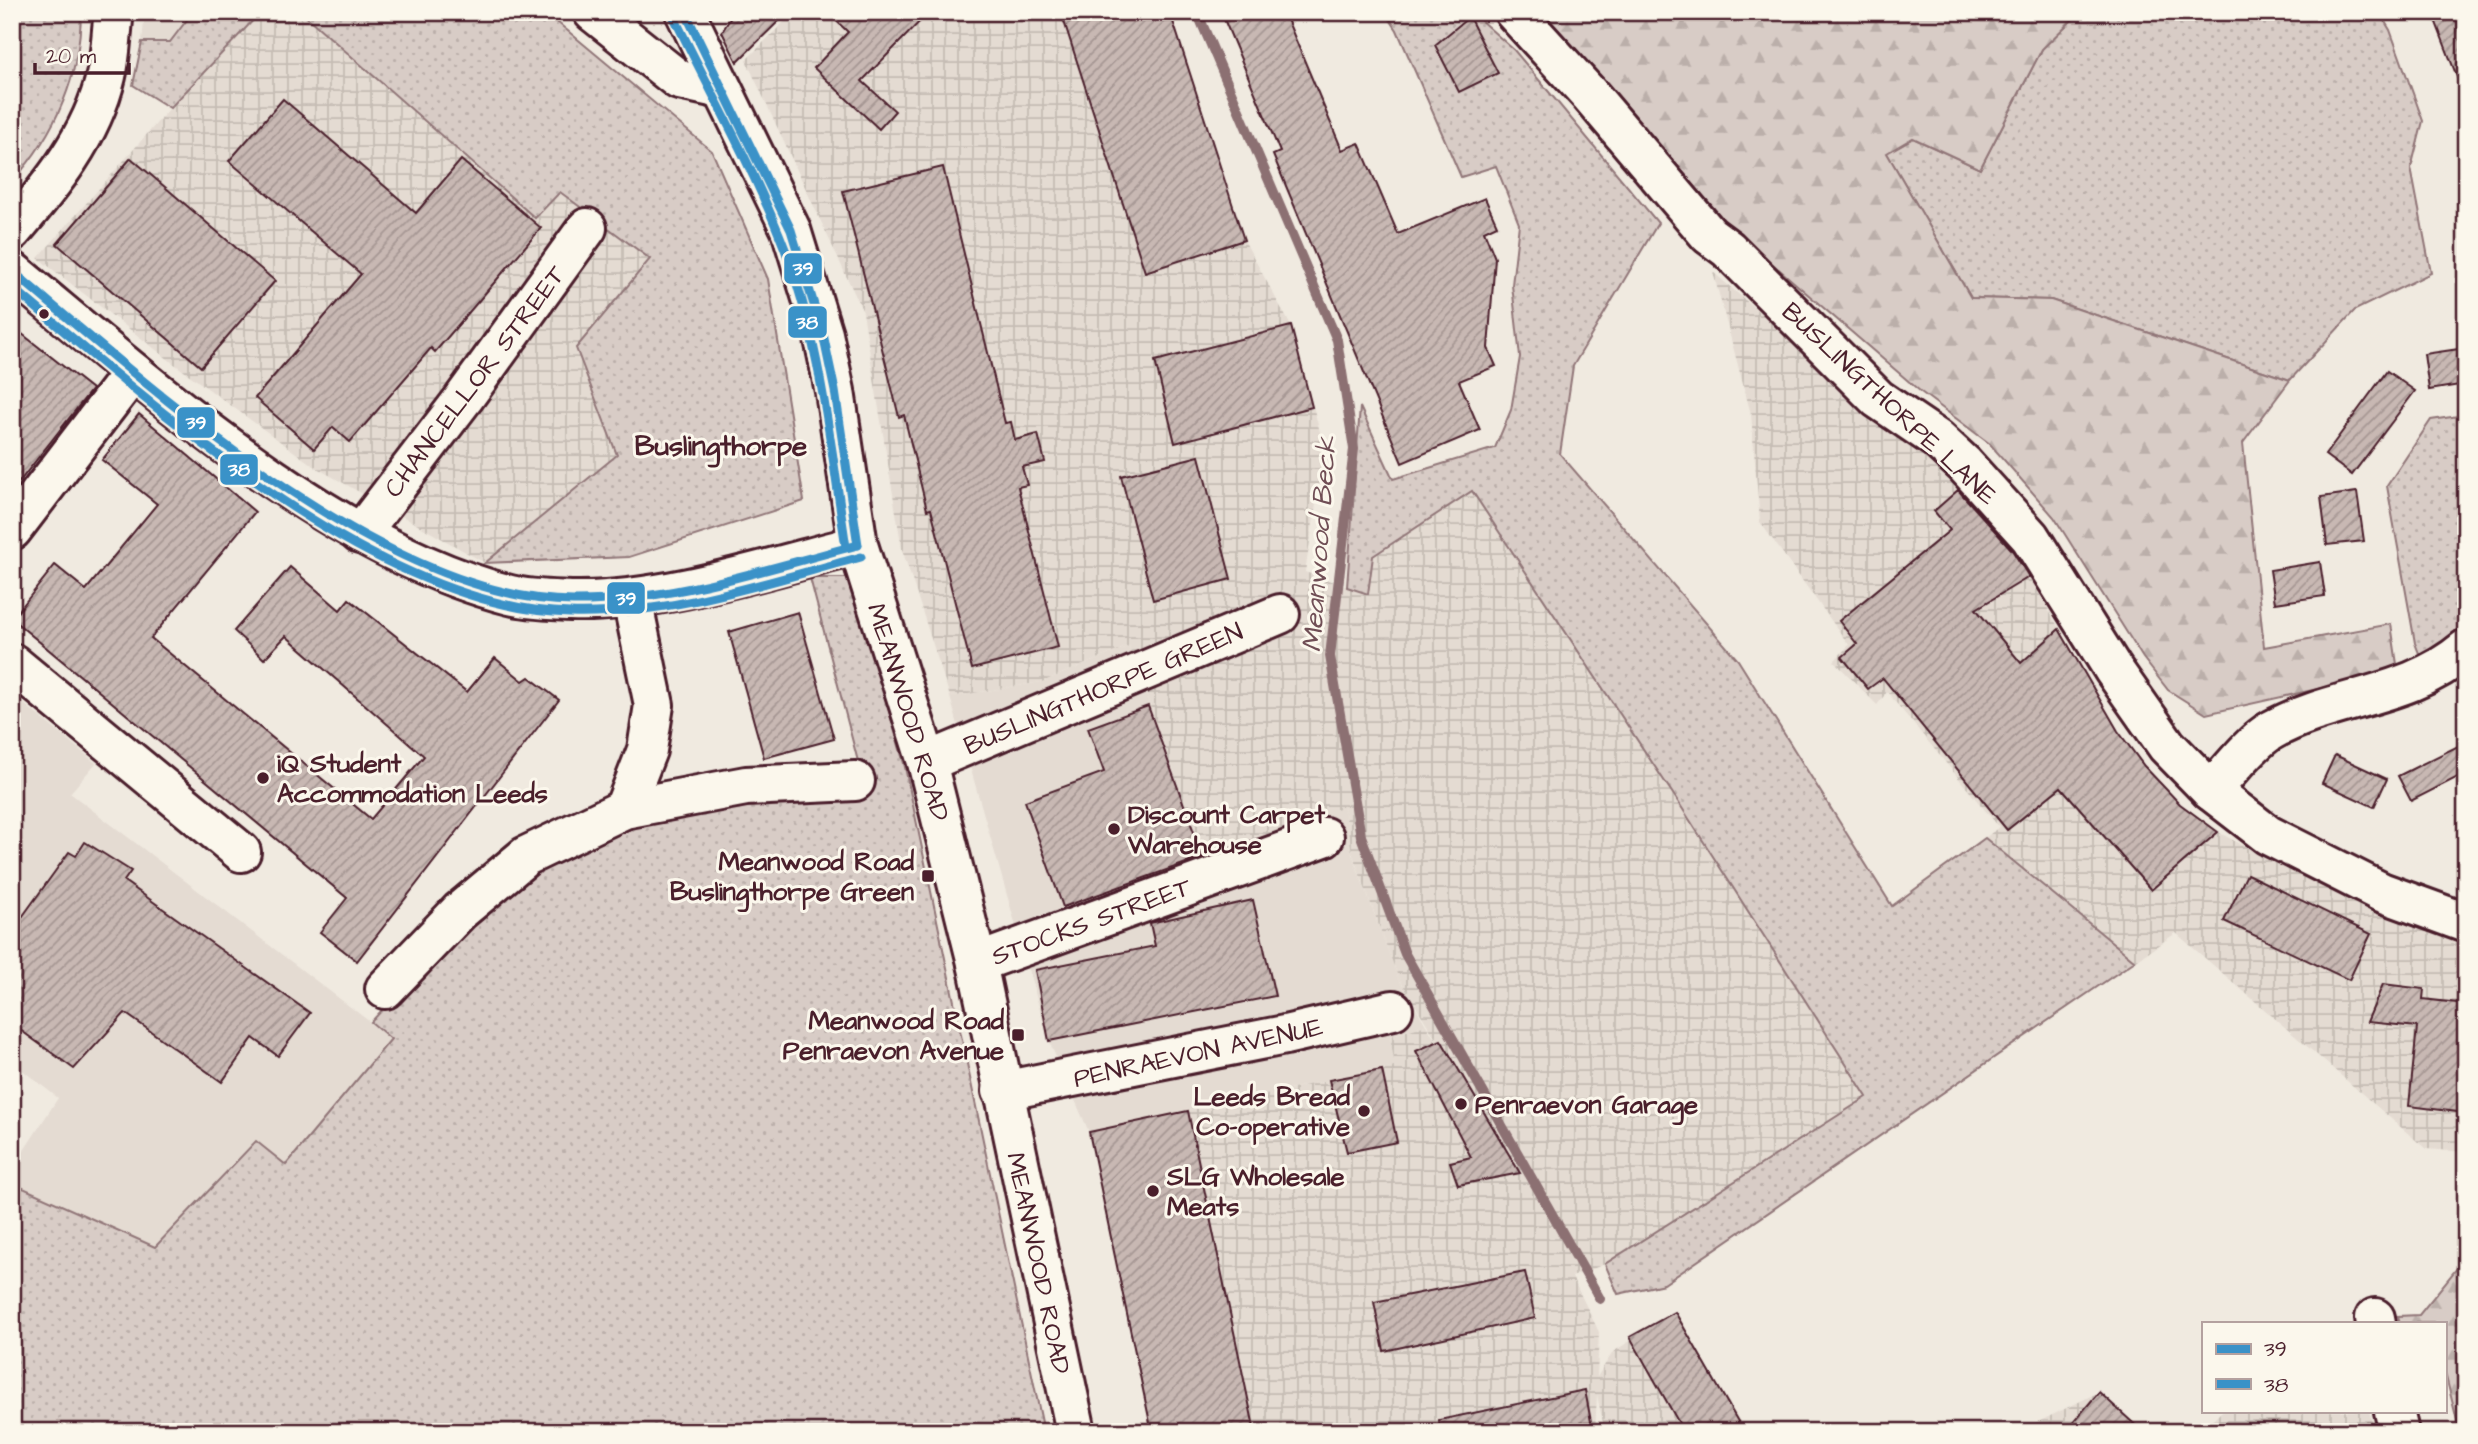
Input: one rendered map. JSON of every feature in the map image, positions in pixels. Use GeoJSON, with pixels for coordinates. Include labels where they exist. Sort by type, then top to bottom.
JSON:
{"type":"FeatureCollection","features":[{"type":"Feature","properties":{"kind":"street"},"geometry":{"type":"LineString","coordinates":[[12,231],[54,183],[88,125],[106,76],[114,12]]}},
{"type":"Feature","properties":{"kind":"street"},"geometry":{"type":"LineString","coordinates":[[593,12],[680,80],[721,89]]}},
{"type":"Feature","properties":{"kind":"street","name":"MEANWOOD ROAD"},"geometry":{"type":"LineString","coordinates":[[685,12],[791,230],[819,321],[835,390],[858,545],[927,762],[977,963],[1076,1432]]}},
{"type":"Feature","properties":{"kind":"street","name":"BUSLINGTHORPE LANE"},"geometry":{"type":"LineString","coordinates":[[1514,12],[1591,96],[1709,234],[1728,249],[1878,399],[1937,439],[1964,464],[2030,537],[2113,669],[2167,747],[2211,791],[2268,835],[2381,892],[2466,923]]}},
{"type":"Feature","properties":{"kind":"street","name":"CHANCELLOR STREET"},"geometry":{"type":"LineString","coordinates":[[360,534],[464,398],[587,228]]}},
{"type":"Feature","properties":{"kind":"street"},"geometry":{"type":"LineString","coordinates":[[12,271],[133,372],[241,454],[360,534],[431,567],[511,596],[573,601],[632,599],[858,545]]}},
{"type":"Feature","properties":{"kind":"street"},"geometry":{"type":"LineString","coordinates":[[12,530],[133,372]]}},
{"type":"Feature","properties":{"kind":"street"},"geometry":{"type":"LineString","coordinates":[[624,809],[647,750],[654,705],[632,599]]}},
{"type":"Feature","properties":{"kind":"street","name":"BUSLINGTHORPE GREEN"},"geometry":{"type":"LineString","coordinates":[[927,762],[1280,614]]}},
{"type":"Feature","properties":{"kind":"street"},"geometry":{"type":"LineString","coordinates":[[2211,791],[2270,731],[2316,712],[2416,682],[2466,649]]}},
{"type":"Feature","properties":{"kind":"street"},"geometry":{"type":"LineString","coordinates":[[12,663],[241,852]]}},
{"type":"Feature","properties":{"kind":"street"},"geometry":{"type":"LineString","coordinates":[[385,989],[460,911],[526,856],[624,809],[746,786],[855,781]]}},
{"type":"Feature","properties":{"kind":"street","name":"STOCKS STREET"},"geometry":{"type":"LineString","coordinates":[[977,963],[1324,837]]}},
{"type":"Feature","properties":{"kind":"street","name":"PENRAEVON AVENUE"},"geometry":{"type":"LineString","coordinates":[[1002,1091],[1285,1035],[1393,1010]]}},
{"type":"Feature","properties":{"kind":"street"},"geometry":{"type":"LineString","coordinates":[[2394,1412],[2399,1432]]}},
{"type":"Feature","properties":{"kind":"shaded area"},"geometry":{"type":"Polygon","coordinates":[[[145,12],[193,12],[170,42],[142,42],[145,12]]]}},
{"type":"Feature","properties":{"kind":"shaded area"},"geometry":{"type":"Polygon","coordinates":[[[261,12],[301,12],[534,218],[559,192],[650,259],[576,348],[617,455],[485,563],[315,467],[173,363],[38,258],[170,108],[261,12]]]}},
{"type":"Feature","properties":{"kind":"shaded area"},"geometry":{"type":"Polygon","coordinates":[[[788,12],[1170,12],[1244,240],[1291,326],[1325,450],[1305,572],[1368,594],[1373,556],[1472,491],[1675,797],[1868,1097],[1605,1264],[1572,1277],[1599,1332],[1597,1377],[1613,1352],[1675,1312],[1746,1432],[1605,1432],[1597,1395],[1595,1432],[1151,1432],[1089,1132],[1395,1066],[1390,1036],[1426,1025],[1468,1091],[1398,977],[1352,853],[1344,807],[1203,857],[1129,646],[1042,682],[950,697],[902,549],[863,312],[746,60],[790,16],[788,12]]]}},
{"type":"Feature","properties":{"kind":"shaded area"},"geometry":{"type":"Polygon","coordinates":[[[1713,272],[1962,488],[2016,553],[2118,731],[2144,766],[2180,804],[2218,832],[2257,853],[2466,947],[2466,1152],[2426,1149],[2176,933],[2135,961],[1985,838],[1999,827],[1887,692],[1877,705],[1834,661],[1849,645],[1760,522],[1751,414],[1713,272]]]}},
{"type":"Feature","properties":{"kind":"shaded area"},"geometry":{"type":"Polygon","coordinates":[[[1129,646],[1203,857],[1344,806],[1352,854],[1398,977],[1426,1025],[1390,1036],[1396,1066],[1089,1132],[1049,1041],[950,697],[1042,682],[1129,646]]]}},
{"type":"Feature","properties":{"kind":"shaded area"},"geometry":{"type":"Polygon","coordinates":[[[12,694],[96,763],[70,793],[391,1038],[285,1166],[256,1142],[155,1247],[12,1183],[12,1169],[58,1098],[12,1062],[12,694]]]}},
{"type":"Feature","properties":{"kind":"shaded area"},"geometry":{"type":"Polygon","coordinates":[[[2099,1392],[2143,1432],[2024,1432],[2028,1427],[2099,1392]]]}},
{"type":"Feature","properties":{"kind":"shaded area"},"geometry":{"type":"Polygon","coordinates":[[[2221,1412],[2369,1412],[2375,1432],[2201,1432],[2221,1412]]]}},
{"type":"Feature","properties":{"kind":"green space"},"geometry":{"type":"Polygon","coordinates":[[[12,12],[81,12],[76,60],[63,103],[41,144],[12,182],[12,80],[15,79],[12,12]]]}},
{"type":"Feature","properties":{"kind":"green space"},"geometry":{"type":"Polygon","coordinates":[[[193,12],[261,12],[170,108],[133,85],[142,42],[170,42],[193,12]]]}},
{"type":"Feature","properties":{"kind":"green space"},"geometry":{"type":"Polygon","coordinates":[[[301,12],[545,12],[712,151],[768,279],[804,501],[629,557],[485,563],[617,455],[576,348],[650,259],[560,192],[535,218],[301,12]]]}},
{"type":"Feature","properties":{"kind":"green space"},"geometry":{"type":"Polygon","coordinates":[[[1385,12],[1471,12],[1514,50],[1658,223],[1573,366],[1560,454],[1738,660],[1892,906],[1985,838],[2135,961],[1664,1284],[1618,1294],[1605,1264],[1867,1097],[1675,797],[1472,491],[1373,556],[1368,594],[1347,587],[1360,407],[1393,479],[1495,448],[1511,410],[1520,357],[1512,285],[1519,224],[1496,166],[1461,177],[1397,30],[1385,12]]]}},
{"type":"Feature","properties":{"kind":"green space"},"geometry":{"type":"Polygon","coordinates":[[[1543,12],[2080,12],[2042,49],[1980,169],[1913,138],[1887,153],[1971,298],[2051,300],[2290,380],[2243,443],[2264,647],[2391,624],[2398,671],[2206,714],[2168,690],[2143,658],[2054,517],[1990,444],[1921,392],[1731,228],[1543,12]]]}},
{"type":"Feature","properties":{"kind":"green space"},"geometry":{"type":"Polygon","coordinates":[[[2080,12],[2379,12],[2390,30],[2423,121],[2411,168],[2431,273],[2355,310],[2290,380],[2051,300],[1971,298],[1886,152],[1913,138],[1980,169],[2042,49],[2080,12]]]}},
{"type":"Feature","properties":{"kind":"green space"},"geometry":{"type":"Polygon","coordinates":[[[2466,415],[2466,632],[2422,661],[2415,643],[2387,486],[2431,420],[2466,415]]]}},
{"type":"Feature","properties":{"kind":"green space"},"geometry":{"type":"Polygon","coordinates":[[[810,578],[851,578],[905,767],[1044,1432],[12,1430],[12,1183],[155,1247],[256,1141],[286,1165],[391,1039],[371,1022],[462,924],[528,868],[652,809],[866,792],[810,578]]]}},
{"type":"Feature","properties":{"kind":"green space"},"geometry":{"type":"Polygon","coordinates":[[[2466,1257],[2466,1432],[2460,1432],[2446,1377],[2446,1322],[2400,1322],[2398,1316],[2419,1315],[2466,1257]]]}},
{"type":"Feature","properties":{"kind":"building"},"geometry":{"type":"Polygon","coordinates":[[[734,12],[788,12],[737,62],[722,32],[734,12]]]}},
{"type":"Feature","properties":{"kind":"building"},"geometry":{"type":"Polygon","coordinates":[[[827,12],[929,12],[862,81],[895,111],[879,129],[814,68],[848,32],[827,12]]]}},
{"type":"Feature","properties":{"kind":"building"},"geometry":{"type":"Polygon","coordinates":[[[1061,12],[1170,12],[1244,240],[1145,272],[1061,12]]]}},
{"type":"Feature","properties":{"kind":"building"},"geometry":{"type":"Polygon","coordinates":[[[1221,12],[1284,12],[1342,150],[1359,143],[1398,234],[1485,198],[1497,225],[1484,231],[1495,258],[1488,348],[1496,366],[1459,381],[1480,430],[1402,463],[1273,155],[1280,152],[1221,12]]]}},
{"type":"Feature","properties":{"kind":"building"},"geometry":{"type":"Polygon","coordinates":[[[2432,12],[2466,12],[2466,95],[2464,95],[2432,12]]]}},
{"type":"Feature","properties":{"kind":"building"},"geometry":{"type":"Polygon","coordinates":[[[1469,17],[1498,73],[1459,92],[1435,45],[1469,17]]]}},
{"type":"Feature","properties":{"kind":"building"},"geometry":{"type":"Polygon","coordinates":[[[283,99],[416,213],[461,160],[541,228],[435,352],[431,348],[350,442],[333,427],[314,449],[255,398],[361,274],[229,161],[283,99]]]}},
{"type":"Feature","properties":{"kind":"building"},"geometry":{"type":"Polygon","coordinates":[[[131,158],[275,281],[201,367],[57,244],[131,158]]]}},
{"type":"Feature","properties":{"kind":"building"},"geometry":{"type":"Polygon","coordinates":[[[943,167],[1005,423],[1011,422],[1015,440],[1038,434],[1045,462],[1022,467],[1027,485],[1018,487],[1058,647],[972,669],[931,509],[927,510],[904,415],[899,417],[843,191],[943,167]]]}},
{"type":"Feature","properties":{"kind":"building"},"geometry":{"type":"Polygon","coordinates":[[[12,326],[92,389],[12,491],[12,326]]]}},
{"type":"Feature","properties":{"kind":"building"},"geometry":{"type":"Polygon","coordinates":[[[1291,326],[1312,407],[1175,443],[1155,361],[1291,326]]]}},
{"type":"Feature","properties":{"kind":"building"},"geometry":{"type":"Polygon","coordinates":[[[2466,348],[2466,384],[2429,390],[2424,354],[2466,348]]]}},
{"type":"Feature","properties":{"kind":"building"},"geometry":{"type":"Polygon","coordinates":[[[2387,371],[2415,391],[2352,475],[2325,455],[2387,371]]]}},
{"type":"Feature","properties":{"kind":"building","name":"iQ Student Accommodation Leeds"},"geometry":{"type":"Polygon","coordinates":[[[139,414],[255,512],[151,638],[371,819],[424,756],[286,636],[264,659],[234,631],[290,567],[340,610],[349,599],[467,692],[495,658],[523,681],[529,677],[559,700],[357,961],[320,932],[347,898],[12,619],[55,565],[86,590],[157,504],[102,460],[139,414]]]}},
{"type":"Feature","properties":{"kind":"building"},"geometry":{"type":"Polygon","coordinates":[[[1199,456],[1231,579],[1153,600],[1121,476],[1199,456]]]}},
{"type":"Feature","properties":{"kind":"building"},"geometry":{"type":"Polygon","coordinates":[[[1958,490],[2012,550],[2029,577],[1976,609],[2021,663],[2059,629],[2118,731],[2144,766],[2180,804],[2218,832],[2151,890],[2061,787],[2007,830],[1883,678],[1868,689],[1842,657],[1857,644],[1839,621],[1950,530],[1934,511],[1958,490]]]}},
{"type":"Feature","properties":{"kind":"building"},"geometry":{"type":"Polygon","coordinates":[[[2357,492],[2364,541],[2327,545],[2321,497],[2357,492]]]}},
{"type":"Feature","properties":{"kind":"building"},"geometry":{"type":"Polygon","coordinates":[[[2320,562],[2325,596],[2275,603],[2270,570],[2320,562]]]}},
{"type":"Feature","properties":{"kind":"building"},"geometry":{"type":"Polygon","coordinates":[[[798,612],[834,739],[764,758],[729,632],[798,612]]]}},
{"type":"Feature","properties":{"kind":"building","name":"Discount Carpet Warehouse"},"geometry":{"type":"Polygon","coordinates":[[[1148,706],[1203,857],[1063,907],[1025,801],[1104,772],[1088,728],[1148,706]]]}},
{"type":"Feature","properties":{"kind":"building"},"geometry":{"type":"Polygon","coordinates":[[[2466,742],[2466,773],[2411,801],[2398,776],[2466,742]]]}},
{"type":"Feature","properties":{"kind":"building"},"geometry":{"type":"Polygon","coordinates":[[[2335,755],[2387,779],[2374,807],[2322,783],[2335,755]]]}},
{"type":"Feature","properties":{"kind":"building"},"geometry":{"type":"Polygon","coordinates":[[[85,842],[131,871],[124,881],[310,1013],[278,1056],[253,1038],[222,1082],[125,1013],[74,1069],[12,1024],[12,931],[69,852],[76,856],[85,842]]]}},
{"type":"Feature","properties":{"kind":"building"},"geometry":{"type":"Polygon","coordinates":[[[2247,874],[2371,934],[2349,980],[2224,921],[2247,874]]]}},
{"type":"Feature","properties":{"kind":"building"},"geometry":{"type":"Polygon","coordinates":[[[1253,900],[1275,996],[1049,1041],[1035,970],[1155,946],[1150,923],[1253,900]]]}},
{"type":"Feature","properties":{"kind":"building"},"geometry":{"type":"Polygon","coordinates":[[[2383,984],[2424,989],[2423,999],[2466,1004],[2466,1113],[2409,1106],[2417,1027],[2367,1022],[2383,984]]]}},
{"type":"Feature","properties":{"kind":"building","name":"Penraevon Garage"},"geometry":{"type":"Polygon","coordinates":[[[1441,1040],[1520,1173],[1458,1185],[1450,1162],[1471,1157],[1416,1051],[1441,1040]]]}},
{"type":"Feature","properties":{"kind":"building","name":"Leeds Bread Co-operative"},"geometry":{"type":"Polygon","coordinates":[[[1382,1070],[1397,1142],[1347,1152],[1329,1080],[1382,1070]]]}},
{"type":"Feature","properties":{"kind":"building"},"geometry":{"type":"Polygon","coordinates":[[[1188,1111],[1255,1432],[1152,1432],[1128,1319],[1089,1132],[1188,1111]]]}},
{"type":"Feature","properties":{"kind":"building"},"geometry":{"type":"Polygon","coordinates":[[[1525,1272],[1535,1318],[1384,1351],[1374,1302],[1525,1272]]]}},
{"type":"Feature","properties":{"kind":"building"},"geometry":{"type":"Polygon","coordinates":[[[1675,1312],[1744,1432],[1684,1432],[1630,1337],[1675,1312]]]}},
{"type":"Feature","properties":{"kind":"building"},"geometry":{"type":"Polygon","coordinates":[[[1585,1390],[1593,1432],[1440,1432],[1439,1420],[1585,1390]]]}},
{"type":"Feature","properties":{"kind":"building"},"geometry":{"type":"Polygon","coordinates":[[[2099,1392],[2143,1432],[2065,1432],[2099,1392]]]}},
{"type":"Feature","properties":{"kind":"waterway","name":"Meanwood Beck"},"geometry":{"type":"LineString","coordinates":[[1197,12],[1337,340],[1354,449],[1330,656],[1361,836],[1405,954],[1600,1299]]}},
{"type":"Feature","properties":{"kind":"transit line","name":"39"},"geometry":{"type":"LineString","coordinates":[[685,12],[791,230],[823,334],[835,391],[858,545]]}},
{"type":"Feature","properties":{"kind":"transit line","name":"38"},"geometry":{"type":"LineString","coordinates":[[674,17],[755,179],[793,272],[805,310],[822,388],[846,547]]}},
{"type":"Feature","properties":{"kind":"transit line","name":"39"},"geometry":{"type":"LineString","coordinates":[[12,271],[132,372],[274,480],[349,527],[425,565],[500,591],[573,601],[645,596],[753,574],[858,545]]}},
{"type":"Feature","properties":{"kind":"transit line","name":"38"},"geometry":{"type":"LineString","coordinates":[[12,287],[133,388],[272,494],[346,540],[421,577],[496,603],[570,613],[644,609],[717,596],[861,557]]}},
{"type":"Feature","properties":{"kind":"place","name":"iQ Student Accommodation Leeds"},"geometry":{"type":"Point","coordinates":[263,778]}},
{"type":"Feature","properties":{"kind":"place","name":"Discount Carpet Warehouse"},"geometry":{"type":"Point","coordinates":[1114,829]}},
{"type":"Feature","properties":{"kind":"place","name":"Meanwood Road Buslingthorpe Green"},"geometry":{"type":"Point","coordinates":[928,876]}},
{"type":"Feature","properties":{"kind":"place","name":"Meanwood Road Penraevon Avenue"},"geometry":{"type":"Point","coordinates":[1018,1035]}},
{"type":"Feature","properties":{"kind":"place","name":"Penraevon Garage"},"geometry":{"type":"Point","coordinates":[1461,1104]}},
{"type":"Feature","properties":{"kind":"place","name":"Leeds Bread Co-operative"},"geometry":{"type":"Point","coordinates":[1364,1111]}},
{"type":"Feature","properties":{"kind":"place","name":"SLG Wholesale Meats"},"geometry":{"type":"Point","coordinates":[1153,1191]}},
{"type":"Feature","properties":{"kind":"district","name":"Buslingthorpe"},"geometry":{"type":"Point","coordinates":[721,445]}}]}
